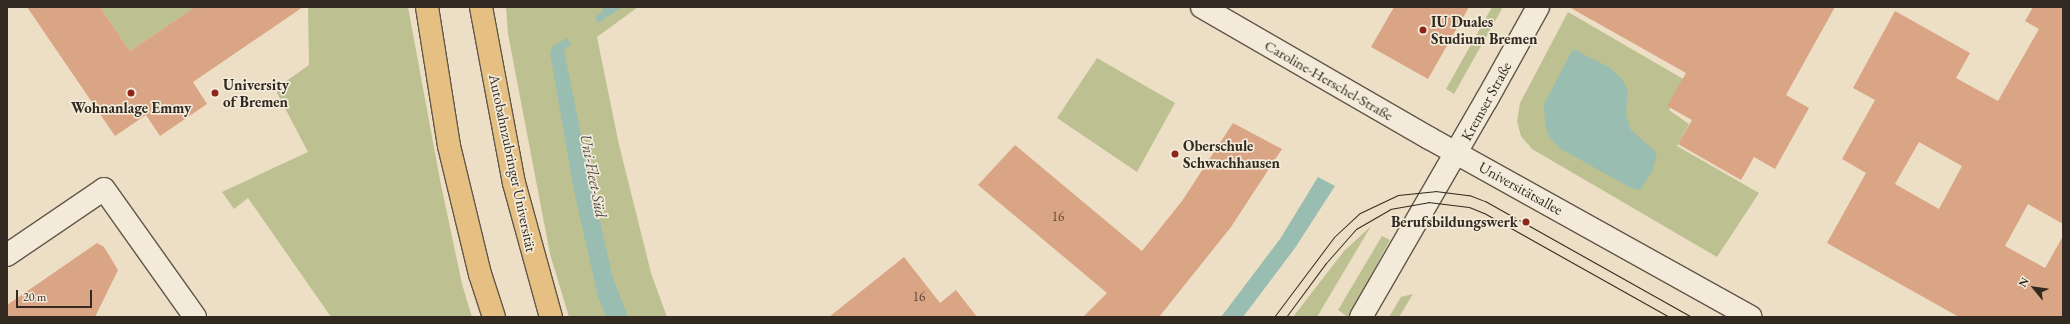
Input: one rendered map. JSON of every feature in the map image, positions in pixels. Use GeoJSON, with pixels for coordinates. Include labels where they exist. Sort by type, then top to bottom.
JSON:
{"type":"FeatureCollection","features":[{"type":"Feature","properties":{"kind":"main road"},"geometry":{"type":"LineString","coordinates":[[427,7],[449,146],[480,274],[494,317]]}},
{"type":"Feature","properties":{"kind":"main road","name":"Autobahnzubringer Universität"},"geometry":{"type":"LineString","coordinates":[[480,7],[514,183],[551,317]]}},
{"type":"Feature","properties":{"kind":"street","name":"Caroline-Herschel-Straße"},"geometry":{"type":"LineString","coordinates":[[1202,7],[1456,152]]}},
{"type":"Feature","properties":{"kind":"street","name":"Kremser Straße"},"geometry":{"type":"LineString","coordinates":[[1456,152],[1538,7]]}},
{"type":"Feature","properties":{"kind":"street"},"geometry":{"type":"LineString","coordinates":[[1361,317],[1456,152]]}},
{"type":"Feature","properties":{"kind":"street","name":"Universitätsallee"},"geometry":{"type":"LineString","coordinates":[[1456,152],[1750,317]]}},
{"type":"Feature","properties":{"kind":"street"},"geometry":{"type":"LineString","coordinates":[[7,255],[104,189],[195,317]]}},
{"type":"Feature","properties":{"kind":"green space"},"geometry":{"type":"Polygon","coordinates":[[[100,7],[195,7],[130,51],[100,7]]]}},
{"type":"Feature","properties":{"kind":"green space"},"geometry":{"type":"Polygon","coordinates":[[[308,7],[408,7],[440,180],[462,284],[472,317],[331,317],[248,198],[234,209],[222,192],[308,152],[275,89],[309,65],[308,7]]]}},
{"type":"Feature","properties":{"kind":"green space"},"geometry":{"type":"Polygon","coordinates":[[[506,7],[638,7],[597,37],[619,145],[651,273],[667,317],[569,317],[550,254],[508,34],[506,7]]]}},
{"type":"Feature","properties":{"kind":"green space"},"geometry":{"type":"Polygon","coordinates":[[[1492,7],[1503,7],[1454,94],[1446,89],[1492,7]]]}},
{"type":"Feature","properties":{"kind":"green space"},"geometry":{"type":"Polygon","coordinates":[[[1568,12],[1685,80],[1669,110],[1689,124],[1677,146],[1759,193],[1717,257],[1532,149],[1521,136],[1517,121],[1520,103],[1568,12]]]}},
{"type":"Feature","properties":{"kind":"green space"},"geometry":{"type":"Polygon","coordinates":[[[1097,58],[1175,103],[1137,172],[1057,118],[1097,58]]]}},
{"type":"Feature","properties":{"kind":"green space"},"geometry":{"type":"Polygon","coordinates":[[[1371,226],[1317,317],[1293,317],[1344,251],[1371,226]]]}},
{"type":"Feature","properties":{"kind":"green space"},"geometry":{"type":"Polygon","coordinates":[[[1382,236],[1390,240],[1348,317],[1338,310],[1382,236]]]}},
{"type":"Feature","properties":{"kind":"green space"},"geometry":{"type":"Polygon","coordinates":[[[1413,294],[1399,317],[1389,317],[1401,297],[1413,294]]]}},
{"type":"Feature","properties":{"kind":"water"},"geometry":{"type":"Polygon","coordinates":[[[603,7],[622,7],[598,23],[595,17],[602,12],[603,7]]]}},
{"type":"Feature","properties":{"kind":"water"},"geometry":{"type":"Polygon","coordinates":[[[567,38],[571,45],[564,50],[588,169],[613,278],[628,317],[606,317],[598,297],[574,191],[550,53],[553,46],[567,38]]]}},
{"type":"Feature","properties":{"kind":"water"},"geometry":{"type":"Polygon","coordinates":[[[1573,49],[1609,67],[1622,79],[1628,91],[1626,112],[1630,129],[1657,153],[1652,172],[1640,190],[1631,188],[1561,149],[1549,137],[1545,124],[1544,104],[1573,49]]]}},
{"type":"Feature","properties":{"kind":"water"},"geometry":{"type":"Polygon","coordinates":[[[1318,177],[1335,186],[1295,248],[1243,317],[1221,317],[1280,239],[1318,177]]]}},
{"type":"Feature","properties":{"kind":"building","name":"Wohnanlage Emmy"},"geometry":{"type":"Polygon","coordinates":[[[27,7],[100,7],[130,51],[195,7],[303,7],[193,82],[207,104],[160,136],[146,115],[115,136],[27,7]]]}},
{"type":"Feature","properties":{"kind":"building"},"geometry":{"type":"Polygon","coordinates":[[[1394,7],[1469,7],[1428,79],[1371,47],[1394,7]]]}},
{"type":"Feature","properties":{"kind":"building"},"geometry":{"type":"Polygon","coordinates":[[[1569,7],[1835,7],[1786,95],[1809,108],[1775,169],[1754,157],[1741,180],[1678,144],[1692,120],[1667,106],[1686,73],[1569,7]]]}},
{"type":"Feature","properties":{"kind":"building"},"geometry":{"type":"Polygon","coordinates":[[[2033,7],[2063,7],[2063,224],[2028,204],[2005,246],[2045,268],[2063,236],[2063,317],[1959,317],[1827,243],[1866,173],[1842,159],[1875,100],[1853,88],[1895,11],[1970,53],[1956,78],[1998,101],[2039,29],[2025,21],[2033,7]],[[1919,142],[1895,184],[1939,209],[1962,166],[1919,142]]]}},
{"type":"Feature","properties":{"kind":"building"},"geometry":{"type":"Polygon","coordinates":[[[1233,123],[1282,149],[1231,227],[1159,317],[1083,317],[1107,293],[978,185],[1015,145],[1142,251],[1182,201],[1233,123]]]}},
{"type":"Feature","properties":{"kind":"building"},"geometry":{"type":"Polygon","coordinates":[[[97,243],[104,247],[118,270],[95,317],[7,317],[7,305],[97,243]]]}},
{"type":"Feature","properties":{"kind":"building"},"geometry":{"type":"Polygon","coordinates":[[[904,257],[940,303],[956,290],[977,317],[829,317],[904,257]]]}},
{"type":"Feature","properties":{"kind":"tram line"},"geometry":{"type":"LineString","coordinates":[[1274,317],[1334,237],[1360,213],[1398,195],[1435,191],[1469,195],[1485,201],[1692,317]]}},
{"type":"Feature","properties":{"kind":"tram line"},"geometry":{"type":"LineString","coordinates":[[1286,317],[1326,263],[1356,229],[1390,209],[1428,202],[1469,207],[1484,213],[1669,317]]}},
{"type":"Feature","properties":{"kind":"place","name":"IU Duales Studium Bremen"},"geometry":{"type":"Point","coordinates":[1423,30]}},
{"type":"Feature","properties":{"kind":"place","name":"Wohnanlage Emmy"},"geometry":{"type":"Point","coordinates":[131,93]}},
{"type":"Feature","properties":{"kind":"place","name":"University of Bremen"},"geometry":{"type":"Point","coordinates":[215,93]}},
{"type":"Feature","properties":{"kind":"place","name":"Oberschule Schwachhausen"},"geometry":{"type":"Point","coordinates":[1175,154]}},
{"type":"Feature","properties":{"kind":"place","name":"Berufsbildungswerk"},"geometry":{"type":"Point","coordinates":[1526,222]}},
{"type":"Feature","properties":{"kind":"water label","name":"Uni-Fleet-Süd"},"geometry":{"type":"Point","coordinates":[593,176]}}]}
